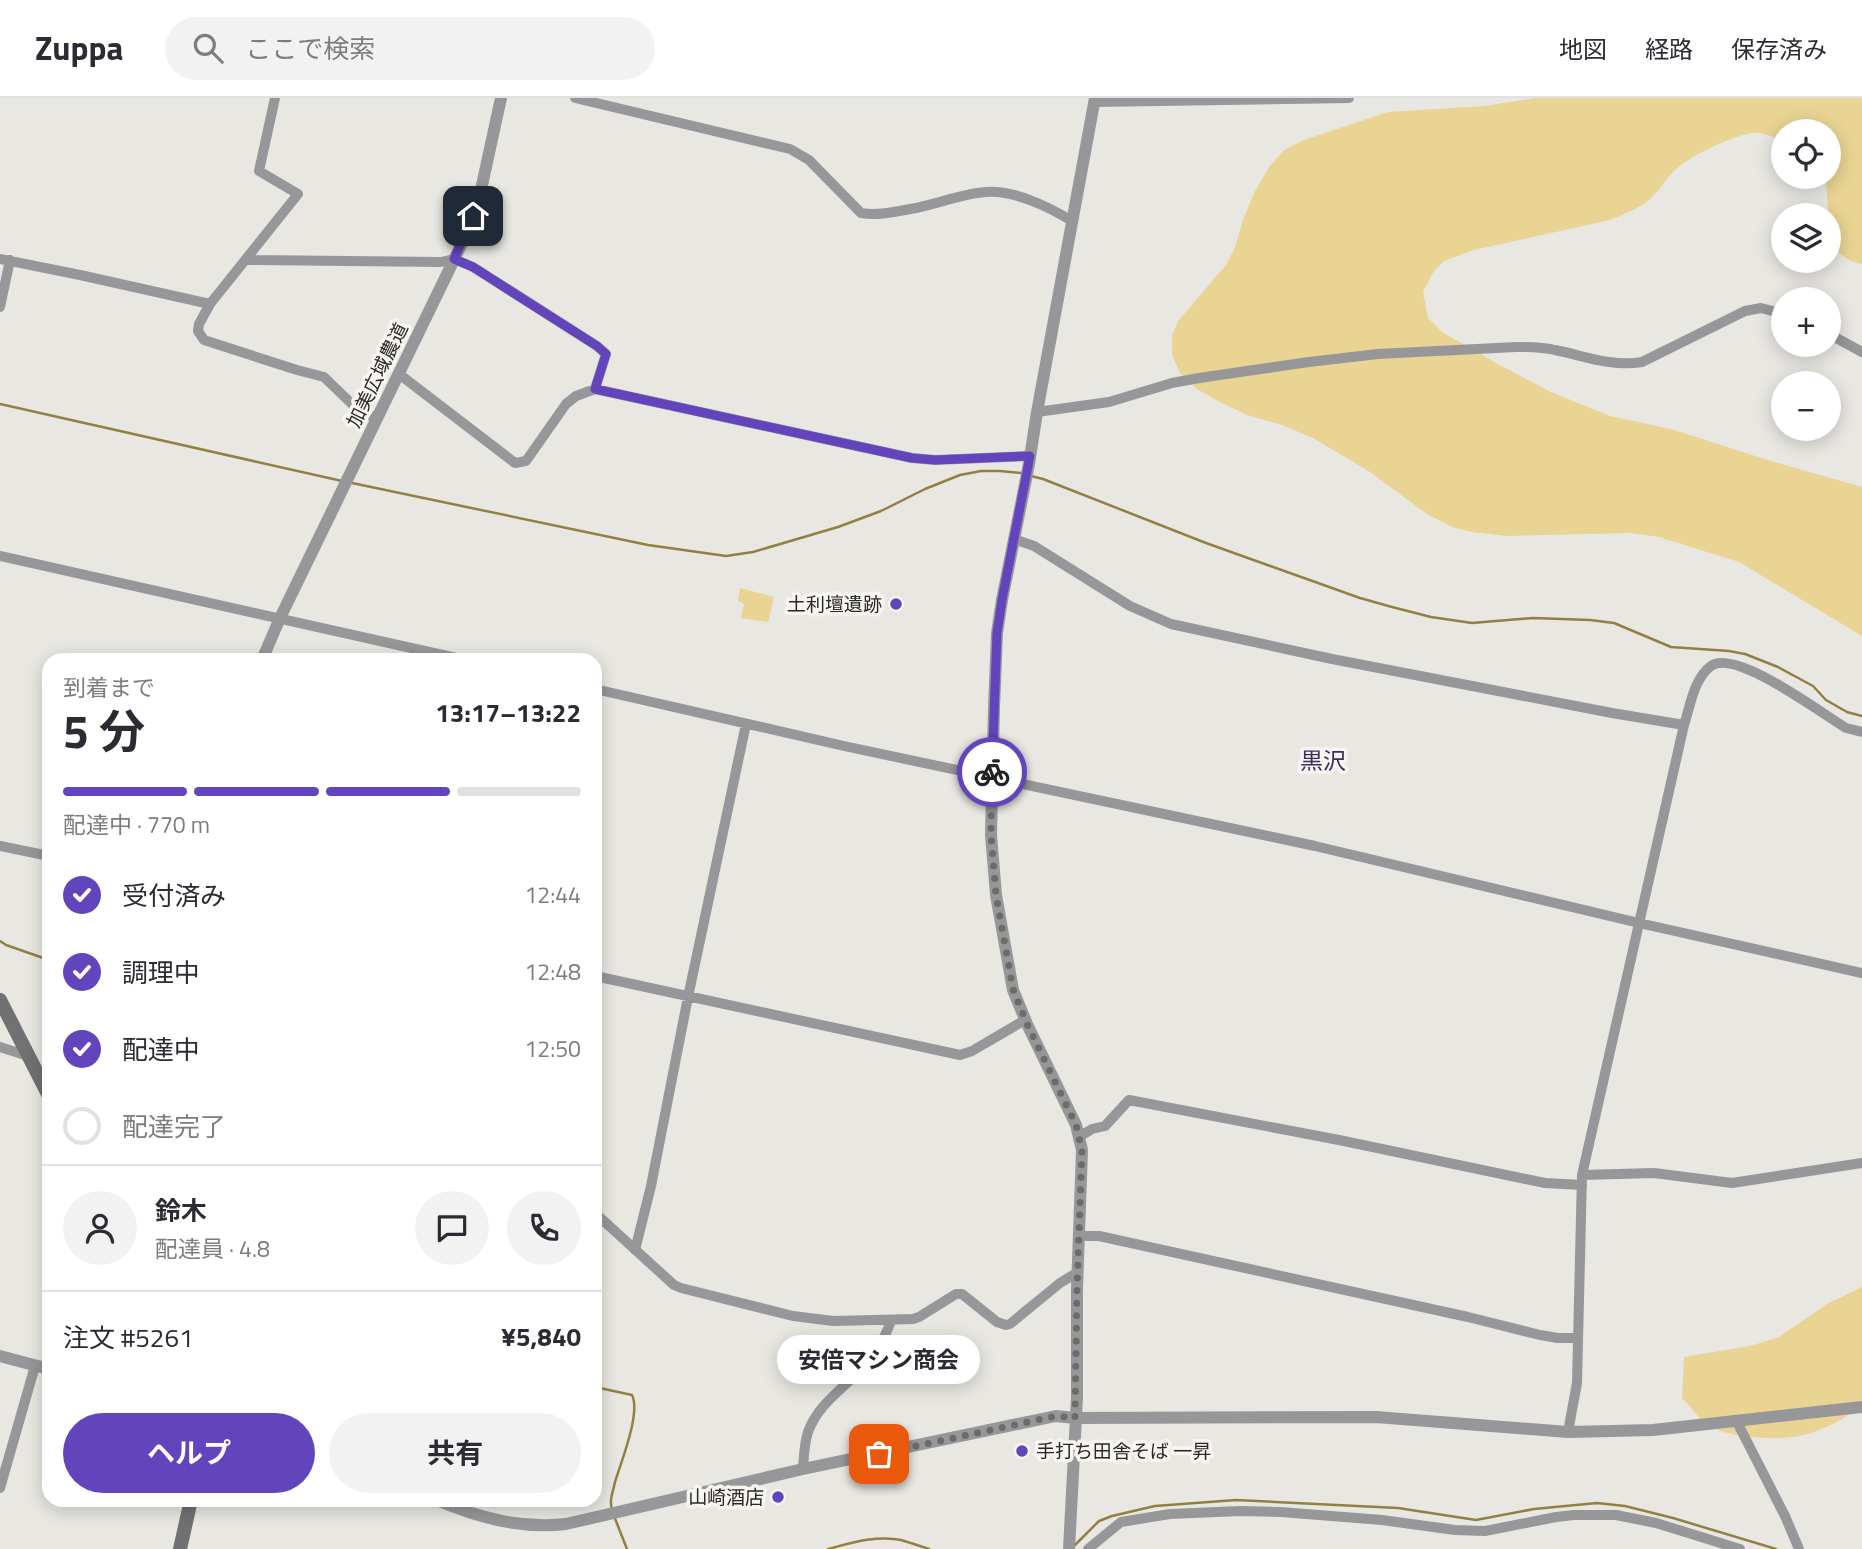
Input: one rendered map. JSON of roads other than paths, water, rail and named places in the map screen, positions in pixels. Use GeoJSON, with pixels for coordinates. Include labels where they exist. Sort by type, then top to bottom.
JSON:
{"type":"FeatureCollection","features":[{"type":"Feature","properties":{"kind":"main road"},"geometry":{"type":"LineString","coordinates":[[0,1000],[42,1083]]}},
{"type":"Feature","properties":{"kind":"main road"},"geometry":{"type":"LineString","coordinates":[[180,1549],[189,1507]]}},
{"type":"Feature","properties":{"kind":"street"},"geometry":{"type":"LineString","coordinates":[[275,98],[259,171],[298,194],[210,304],[198,331],[204,340],[324,377],[354,406],[377,419]]}},
{"type":"Feature","properties":{"kind":"street","name":"加美広域農道"},"geometry":{"type":"LineString","coordinates":[[265,653],[467,233],[479,199],[501,98]]}},
{"type":"Feature","properties":{"kind":"street"},"geometry":{"type":"LineString","coordinates":[[575,98],[790,149],[809,160],[861,213],[891,213],[997,191],[1047,207],[1072,221]]}},
{"type":"Feature","properties":{"kind":"street"},"geometry":{"type":"LineString","coordinates":[[1070,1546],[1082,1150],[1076,1125],[1025,1020],[1013,989],[996,895],[991,835],[997,633],[1094,100],[1349,98]]}},
{"type":"Feature","properties":{"kind":"street"},"geometry":{"type":"LineString","coordinates":[[246,260],[441,262],[454,259],[473,267],[606,354],[595,389]]}},
{"type":"Feature","properties":{"kind":"street"},"geometry":{"type":"LineString","coordinates":[[0,307],[5,260],[210,304]]}},
{"type":"Feature","properties":{"kind":"street"},"geometry":{"type":"LineString","coordinates":[[1037,412],[1109,402],[1199,378],[1378,354],[1538,348],[1626,365],[1642,362],[1745,311],[1761,309],[1771,311]]}},
{"type":"Feature","properties":{"kind":"street"},"geometry":{"type":"LineString","coordinates":[[1841,341],[1862,352]]}},
{"type":"Feature","properties":{"kind":"street"},"geometry":{"type":"LineString","coordinates":[[399,374],[515,463],[526,461],[531,456],[566,404],[576,396],[595,389],[912,458],[1030,460]]}},
{"type":"Feature","properties":{"kind":"street"},"geometry":{"type":"LineString","coordinates":[[1014,539],[1034,546],[1147,615],[1181,627],[1685,725]]}},
{"type":"Feature","properties":{"kind":"street"},"geometry":{"type":"LineString","coordinates":[[0,556],[434,653]]}},
{"type":"Feature","properties":{"kind":"street"},"geometry":{"type":"LineString","coordinates":[[1568,1432],[1577,1383],[1582,1180],[1685,725],[1701,677],[1712,664],[1721,662],[1742,666],[1760,674],[1846,728],[1862,732]]}},
{"type":"Feature","properties":{"kind":"street"},"geometry":{"type":"LineString","coordinates":[[602,692],[948,769],[992,776],[1315,846],[1862,973]]}},
{"type":"Feature","properties":{"kind":"street"},"geometry":{"type":"LineString","coordinates":[[635,1250],[746,724]]}},
{"type":"Feature","properties":{"kind":"street"},"geometry":{"type":"LineString","coordinates":[[0,846],[42,855]]}},
{"type":"Feature","properties":{"kind":"street"},"geometry":{"type":"LineString","coordinates":[[602,978],[960,1055],[972,1051],[1025,1020]]}},
{"type":"Feature","properties":{"kind":"street"},"geometry":{"type":"LineString","coordinates":[[0,1047],[28,1056]]}},
{"type":"Feature","properties":{"kind":"street"},"geometry":{"type":"LineString","coordinates":[[1079,1137],[1092,1129],[1105,1126],[1129,1100],[1545,1183],[1654,1173],[1732,1183],[1862,1163]]}},
{"type":"Feature","properties":{"kind":"street"},"geometry":{"type":"LineString","coordinates":[[602,1219],[674,1285],[793,1315],[833,1321],[906,1320],[919,1317],[956,1294],[962,1294],[997,1322],[1006,1325],[1078,1272]]}},
{"type":"Feature","properties":{"kind":"street"},"geometry":{"type":"LineString","coordinates":[[1079,1236],[1099,1236],[1235,1265],[1540,1335],[1577,1338]]}},
{"type":"Feature","properties":{"kind":"street"},"geometry":{"type":"LineString","coordinates":[[803,1469],[805,1443],[816,1414],[870,1359],[886,1336],[891,1321]]}},
{"type":"Feature","properties":{"kind":"street"},"geometry":{"type":"LineString","coordinates":[[0,1356],[42,1368]]}},
{"type":"Feature","properties":{"kind":"street"},"geometry":{"type":"LineString","coordinates":[[0,1488],[35,1366]]}},
{"type":"Feature","properties":{"kind":"street"},"geometry":{"type":"LineString","coordinates":[[464,1507],[499,1521],[531,1526],[566,1524],[803,1469],[1056,1416],[1366,1417],[1568,1432],[1653,1430],[1862,1408]]}},
{"type":"Feature","properties":{"kind":"street"},"geometry":{"type":"LineString","coordinates":[[1737,1422],[1774,1492],[1799,1549]]}},
{"type":"Feature","properties":{"kind":"street"},"geometry":{"type":"LineString","coordinates":[[1088,1549],[1121,1522],[1170,1514],[1240,1511],[1282,1511],[1485,1531],[1556,1517],[1616,1515],[1656,1523],[1740,1549]]}},
{"type":"Feature","properties":{"kind":"waterway"},"geometry":{"type":"LineString","coordinates":[[0,404],[342,481]]}},
{"type":"Feature","properties":{"kind":"waterway"},"geometry":{"type":"LineString","coordinates":[[352,483],[648,545],[726,556],[753,552],[838,527],[881,511],[960,475],[981,471],[1021,473]]}},
{"type":"Feature","properties":{"kind":"waterway"},"geometry":{"type":"LineString","coordinates":[[1031,476],[1360,598],[1431,617],[1472,623],[1533,618],[1590,620],[1614,623],[1671,647],[1745,654],[1778,667],[1813,686],[1826,700],[1847,712],[1862,716]]}},
{"type":"Feature","properties":{"kind":"waterway"},"geometry":{"type":"LineString","coordinates":[[0,941],[42,958]]}},
{"type":"Feature","properties":{"kind":"waterway"},"geometry":{"type":"LineString","coordinates":[[602,1389],[632,1395],[634,1403],[629,1438],[612,1496],[612,1510]]}},
{"type":"Feature","properties":{"kind":"waterway"},"geometry":{"type":"LineString","coordinates":[[1074,1546],[1099,1521],[1112,1516],[1155,1506],[1236,1500],[1398,1508],[1476,1520],[1534,1509],[1597,1503],[1625,1506],[1673,1518],[1776,1549]]}},
{"type":"Feature","properties":{"kind":"waterway"},"geometry":{"type":"LineString","coordinates":[[614,1516],[627,1549]]}},
{"type":"Feature","properties":{"kind":"waterway"},"geometry":{"type":"LineString","coordinates":[[828,1549],[883,1538],[901,1540],[929,1549]]}},
{"type":"Feature","properties":{"kind":"place","name":"土利壇遺跡"},"geometry":{"type":"Point","coordinates":[896,604]}},
{"type":"Feature","properties":{"kind":"place","name":"手打ち田舎そば 一昇"},"geometry":{"type":"Point","coordinates":[1022,1451]}},
{"type":"Feature","properties":{"kind":"place","name":"安倍マシン商会"},"geometry":{"type":"Point","coordinates":[879,1454]}},
{"type":"Feature","properties":{"kind":"place","name":"山崎酒店"},"geometry":{"type":"Point","coordinates":[778,1497]}},
{"type":"Feature","properties":{"kind":"district","name":"黒沢"},"geometry":{"type":"Point","coordinates":[1323,761]}}]}
